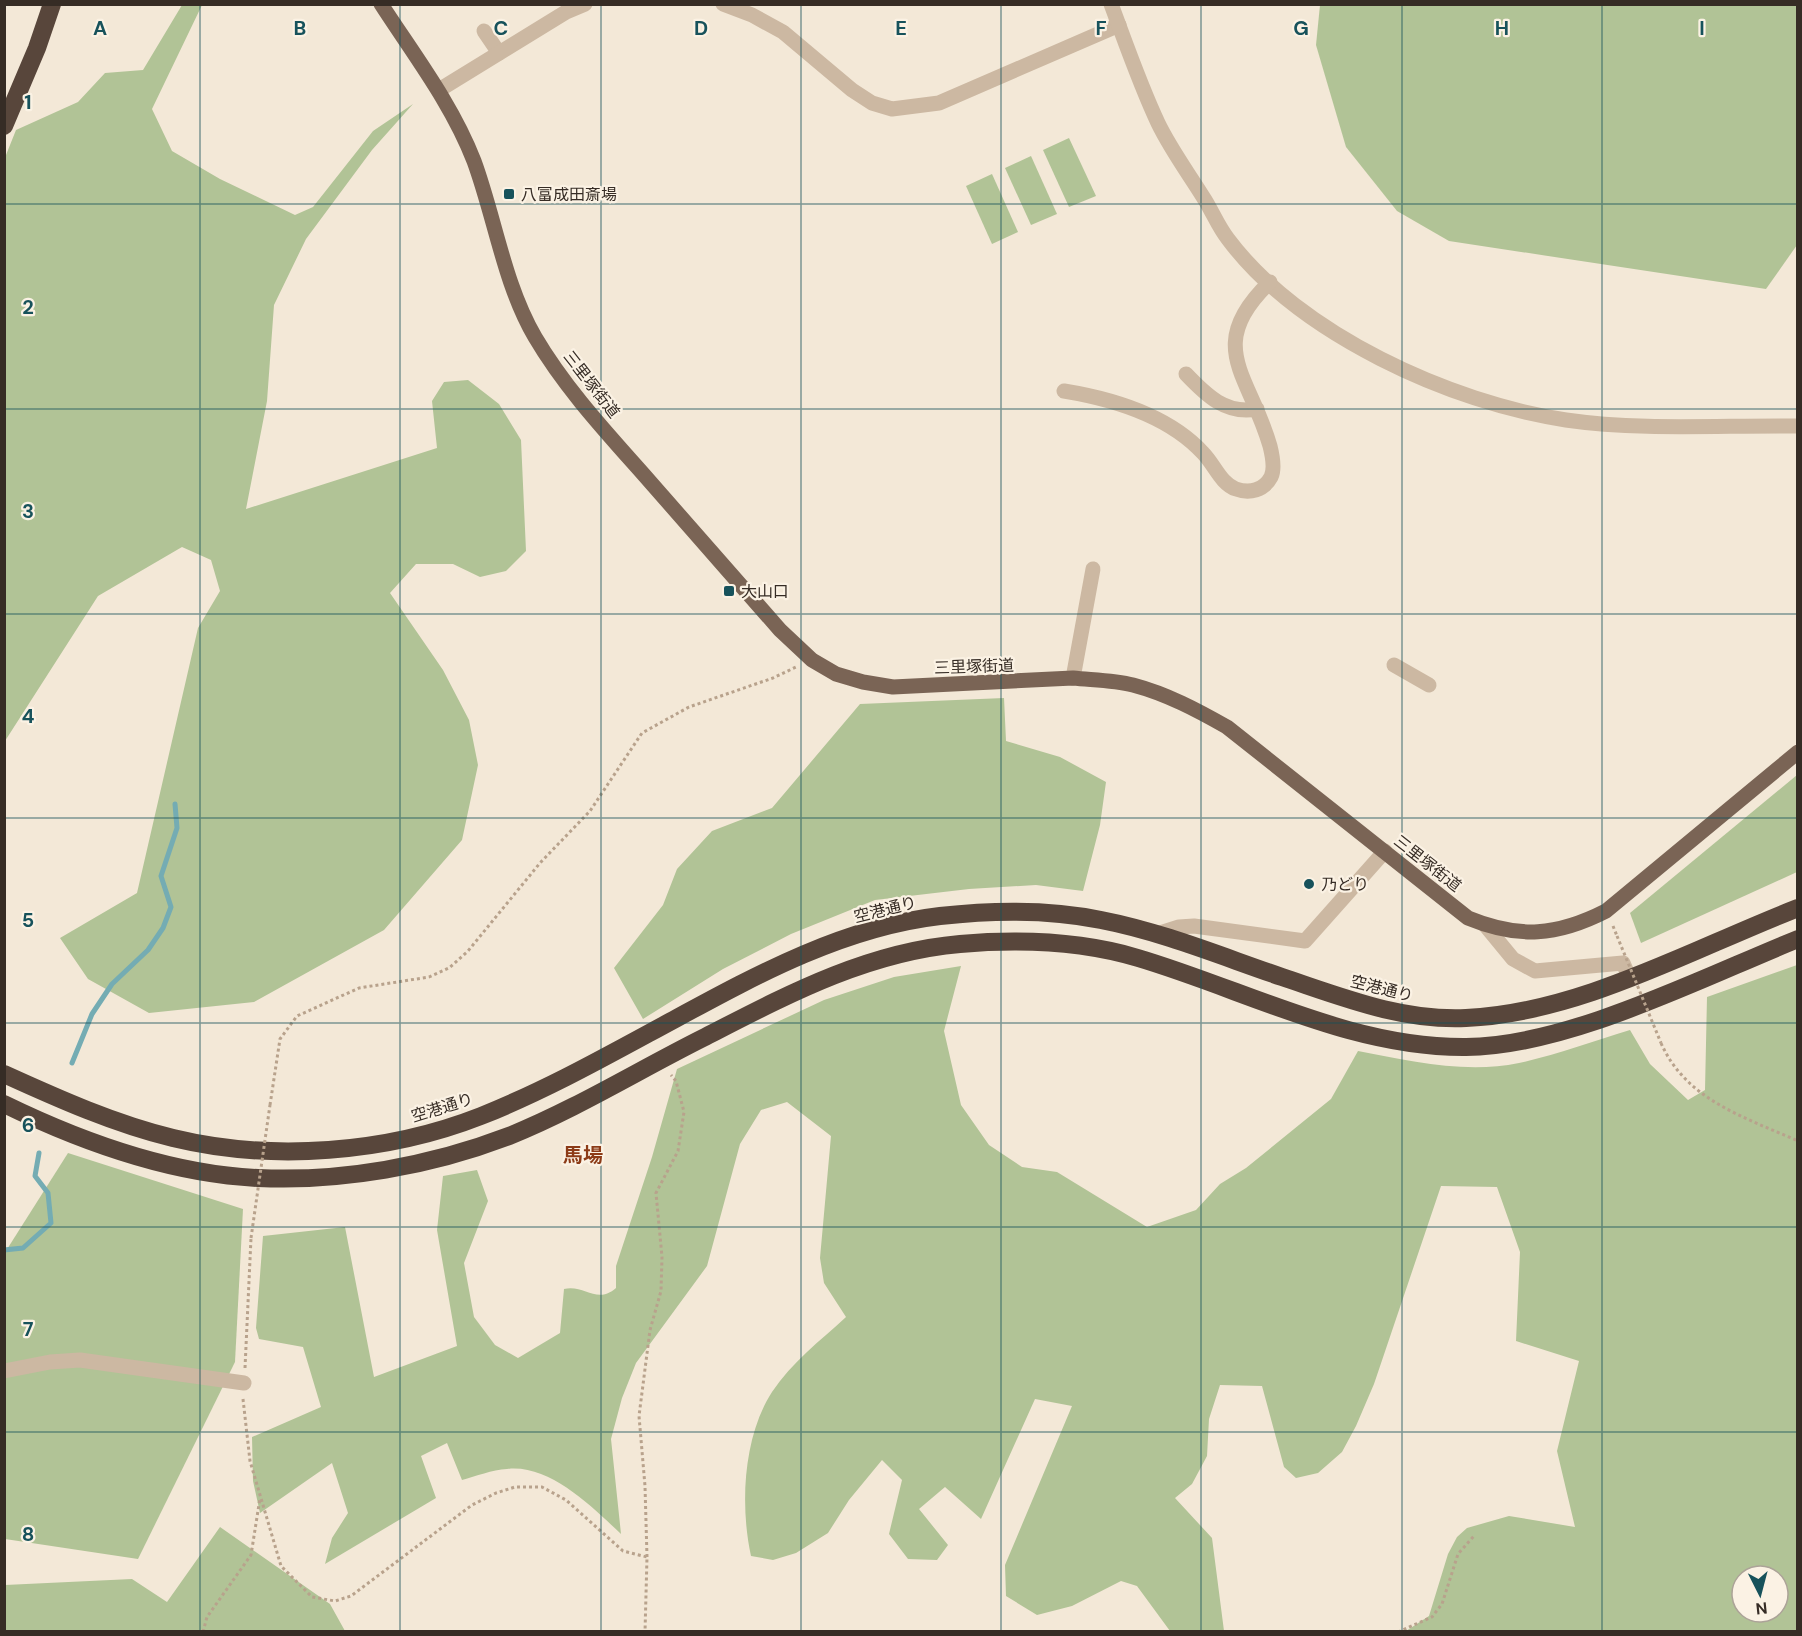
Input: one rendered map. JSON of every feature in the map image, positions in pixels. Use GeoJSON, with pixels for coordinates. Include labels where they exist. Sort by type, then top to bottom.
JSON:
{"type":"FeatureCollection","features":[{"type":"Feature","properties":{"kind":"highway"},"geometry":{"type":"LineString","coordinates":[[4,126],[37,48],[52,4]]}},
{"type":"Feature","properties":{"kind":"highway","name":"空港通り"},"geometry":{"type":"LineString","coordinates":[[4,1074],[55,1098],[171,1138],[208,1145],[302,1151],[398,1140],[479,1117],[543,1090],[772,967],[898,922],[992,911],[1034,912],[1103,920],[1157,934],[1348,1000],[1425,1017],[1463,1018],[1541,1010],[1629,977],[1797,908]]}},
{"type":"Feature","properties":{"kind":"highway"},"geometry":{"type":"LineString","coordinates":[[4,1104],[70,1132],[150,1160],[256,1178],[309,1177],[405,1166],[476,1147],[558,1114],[660,1059],[827,977],[867,962],[952,945],[1009,942],[1087,946],[1138,958],[1324,1022],[1374,1036],[1428,1046],[1470,1047],[1503,1044],[1567,1029],[1666,993],[1797,939]]}},
{"type":"Feature","properties":{"kind":"main road","name":"三里塚街道"},"geometry":{"type":"LineString","coordinates":[[381,4],[439,90],[474,161],[522,309],[553,365],[591,416],[772,621],[812,660],[836,674],[893,687],[1072,678],[1132,685],[1185,704],[1227,727],[1468,918],[1506,932],[1536,932],[1582,923],[1606,911],[1797,752]]}},
{"type":"Feature","properties":{"kind":"street"},"geometry":{"type":"LineString","coordinates":[[439,90],[566,12],[585,4]]}},
{"type":"Feature","properties":{"kind":"street"},"geometry":{"type":"LineString","coordinates":[[723,4],[752,15],[783,32],[852,90],[872,103],[892,109],[939,103],[1119,26]]}},
{"type":"Feature","properties":{"kind":"street"},"geometry":{"type":"LineString","coordinates":[[1111,4],[1158,122],[1178,160],[1228,239],[1289,299],[1347,340],[1416,377],[1462,394],[1566,420],[1624,425],[1797,426]]}},
{"type":"Feature","properties":{"kind":"street"},"geometry":{"type":"LineString","coordinates":[[484,30],[499,53]]}},
{"type":"Feature","properties":{"kind":"street"},"geometry":{"type":"LineString","coordinates":[[1064,392],[1097,396],[1151,415],[1179,432],[1204,453],[1216,471],[1234,489],[1250,492],[1264,487],[1272,475],[1272,454],[1257,409],[1236,359],[1235,339],[1238,321],[1248,302],[1270,282]]}},
{"type":"Feature","properties":{"kind":"street"},"geometry":{"type":"LineString","coordinates":[[1186,374],[1203,392],[1224,406],[1242,412],[1257,409]]}},
{"type":"Feature","properties":{"kind":"street"},"geometry":{"type":"LineString","coordinates":[[1072,678],[1093,569]]}},
{"type":"Feature","properties":{"kind":"street"},"geometry":{"type":"LineString","coordinates":[[1394,665],[1429,685]]}},
{"type":"Feature","properties":{"kind":"street"},"geometry":{"type":"LineString","coordinates":[[1157,934],[1194,926],[1305,941],[1384,851]]}},
{"type":"Feature","properties":{"kind":"street"},"geometry":{"type":"LineString","coordinates":[[1485,925],[1513,959],[1535,971],[1623,963],[1629,977]]}},
{"type":"Feature","properties":{"kind":"street"},"geometry":{"type":"LineString","coordinates":[[4,1371],[50,1362],[80,1360],[244,1383]]}},
{"type":"Feature","properties":{"kind":"path"},"geometry":{"type":"LineString","coordinates":[[647,1557],[623,1551],[566,1500],[542,1487],[515,1487],[496,1493],[472,1505],[351,1596],[335,1601],[312,1598],[281,1566],[246,1441],[244,1383],[251,1238],[280,1039],[297,1016],[358,988],[429,977],[449,968],[468,951],[540,863],[590,811],[642,733],[689,707],[773,678],[812,660]]}},
{"type":"Feature","properties":{"kind":"path"},"geometry":{"type":"LineString","coordinates":[[1617,936],[1668,1059],[1692,1088],[1716,1105],[1797,1141]]}},
{"type":"Feature","properties":{"kind":"path"},"geometry":{"type":"LineString","coordinates":[[645,1632],[647,1557],[645,1486],[639,1416],[650,1330],[661,1291],[662,1257],[656,1193],[678,1150],[684,1112],[676,1081],[660,1059]]}},
{"type":"Feature","properties":{"kind":"path"},"geometry":{"type":"LineString","coordinates":[[203,1632],[207,1617],[250,1555],[260,1497]]}},
{"type":"Feature","properties":{"kind":"path"},"geometry":{"type":"LineString","coordinates":[[1398,1632],[1432,1617],[1442,1604],[1458,1554],[1474,1536]]}},
{"type":"Feature","properties":{"kind":"green space"},"geometry":{"type":"Polygon","coordinates":[[[182,5],[202,5],[152,109],[172,151],[220,179],[295,215],[313,207],[373,131],[413,104],[372,150],[306,239],[274,305],[267,401],[246,509],[437,448],[432,401],[444,382],[468,380],[499,404],[521,440],[526,551],[506,571],[480,577],[453,564],[416,564],[390,593],[443,670],[469,720],[478,765],[462,840],[384,930],[254,1002],[149,1013],[88,979],[60,938],[137,893],[198,628],[220,591],[211,560],[182,547],[98,596],[5,741],[4,160],[16,130],[78,102],[105,73],[143,70],[182,5]]]}},
{"type":"Feature","properties":{"kind":"green space"},"geometry":{"type":"Polygon","coordinates":[[[1320,5],[1797,5],[1797,245],[1766,289],[1449,241],[1397,211],[1346,147],[1316,45],[1320,5]]]}},
{"type":"Feature","properties":{"kind":"green space"},"geometry":{"type":"Polygon","coordinates":[[[1069,138],[1096,196],[1069,207],[1043,150],[1069,138]]]}},
{"type":"Feature","properties":{"kind":"green space"},"geometry":{"type":"Polygon","coordinates":[[[1031,156],[1057,214],[1031,225],[1005,168],[1031,156]]]}},
{"type":"Feature","properties":{"kind":"green space"},"geometry":{"type":"Polygon","coordinates":[[[992,174],[1018,232],[992,244],[966,186],[992,174]]]}},
{"type":"Feature","properties":{"kind":"green space"},"geometry":{"type":"Polygon","coordinates":[[[1004,698],[1006,741],[1060,757],[1106,782],[1100,825],[1083,891],[1036,885],[969,889],[875,900],[791,934],[723,969],[643,1019],[614,968],[663,905],[677,869],[712,831],[772,808],[860,704],[1004,698]]]}},
{"type":"Feature","properties":{"kind":"green space"},"geometry":{"type":"Polygon","coordinates":[[[1797,775],[1797,872],[1641,943],[1630,913],[1797,775]]]}},
{"type":"Feature","properties":{"kind":"green space"},"geometry":{"type":"Polygon","coordinates":[[[1797,965],[1797,1631],[1406,1631],[1429,1616],[1448,1554],[1457,1537],[1467,1528],[1509,1516],[1575,1527],[1557,1451],[1579,1361],[1516,1341],[1520,1252],[1497,1187],[1441,1186],[1374,1384],[1356,1426],[1342,1452],[1318,1473],[1296,1478],[1284,1467],[1262,1386],[1220,1385],[1209,1419],[1207,1456],[1192,1484],[1175,1498],[1212,1538],[1224,1631],[1170,1631],[1137,1586],[1121,1581],[1072,1606],[1037,1615],[1006,1596],[1005,1565],[1072,1406],[1035,1399],[981,1519],[945,1487],[919,1509],[948,1545],[937,1560],[908,1559],[889,1534],[902,1480],[882,1460],[849,1500],[828,1533],[796,1553],[773,1560],[751,1556],[746,1516],[746,1472],[762,1410],[788,1371],[846,1317],[824,1283],[820,1258],[831,1136],[787,1102],[761,1110],[740,1144],[707,1266],[636,1363],[622,1398],[611,1439],[621,1534],[584,1500],[539,1473],[523,1469],[507,1469],[462,1480],[447,1443],[421,1456],[436,1498],[325,1564],[332,1538],[348,1513],[332,1463],[260,1513],[253,1481],[252,1437],[321,1407],[303,1347],[259,1339],[256,1328],[263,1236],[345,1227],[374,1377],[457,1346],[437,1230],[443,1176],[477,1170],[488,1201],[464,1263],[474,1317],[495,1345],[518,1358],[560,1333],[564,1289],[578,1289],[603,1295],[616,1288],[616,1266],[652,1157],[677,1069],[824,1000],[894,977],[961,966],[944,1031],[961,1105],[989,1145],[1022,1167],[1057,1172],[1147,1227],[1196,1210],[1220,1184],[1246,1168],[1331,1099],[1358,1051],[1438,1065],[1499,1066],[1547,1056],[1630,1030],[1650,1064],[1688,1100],[1705,1090],[1707,997],[1797,965]]]}},
{"type":"Feature","properties":{"kind":"green space"},"geometry":{"type":"Polygon","coordinates":[[[68,1153],[243,1209],[235,1362],[138,1559],[5,1539],[4,1254],[68,1153]]]}},
{"type":"Feature","properties":{"kind":"green space"},"geometry":{"type":"Polygon","coordinates":[[[220,1527],[330,1604],[345,1631],[5,1631],[5,1585],[132,1579],[167,1602],[220,1527]]]}},
{"type":"Feature","properties":{"kind":"waterway"},"geometry":{"type":"LineString","coordinates":[[72,1063],[92,1014],[112,984],[148,950],[163,928],[171,907],[161,876],[177,828],[175,804]]}},
{"type":"Feature","properties":{"kind":"waterway"},"geometry":{"type":"LineString","coordinates":[[4,1250],[23,1248],[51,1223],[48,1193],[35,1176],[39,1153]]}},
{"type":"Feature","properties":{"kind":"place","name":"八富成田斎場"},"geometry":{"type":"Point","coordinates":[509,194]}},
{"type":"Feature","properties":{"kind":"place","name":"大山口"},"geometry":{"type":"Point","coordinates":[729,591]}},
{"type":"Feature","properties":{"kind":"place","name":"乃どり"},"geometry":{"type":"Point","coordinates":[1309,884]}},
{"type":"Feature","properties":{"kind":"district","name":"馬場"},"geometry":{"type":"Point","coordinates":[583,1155]}}]}
